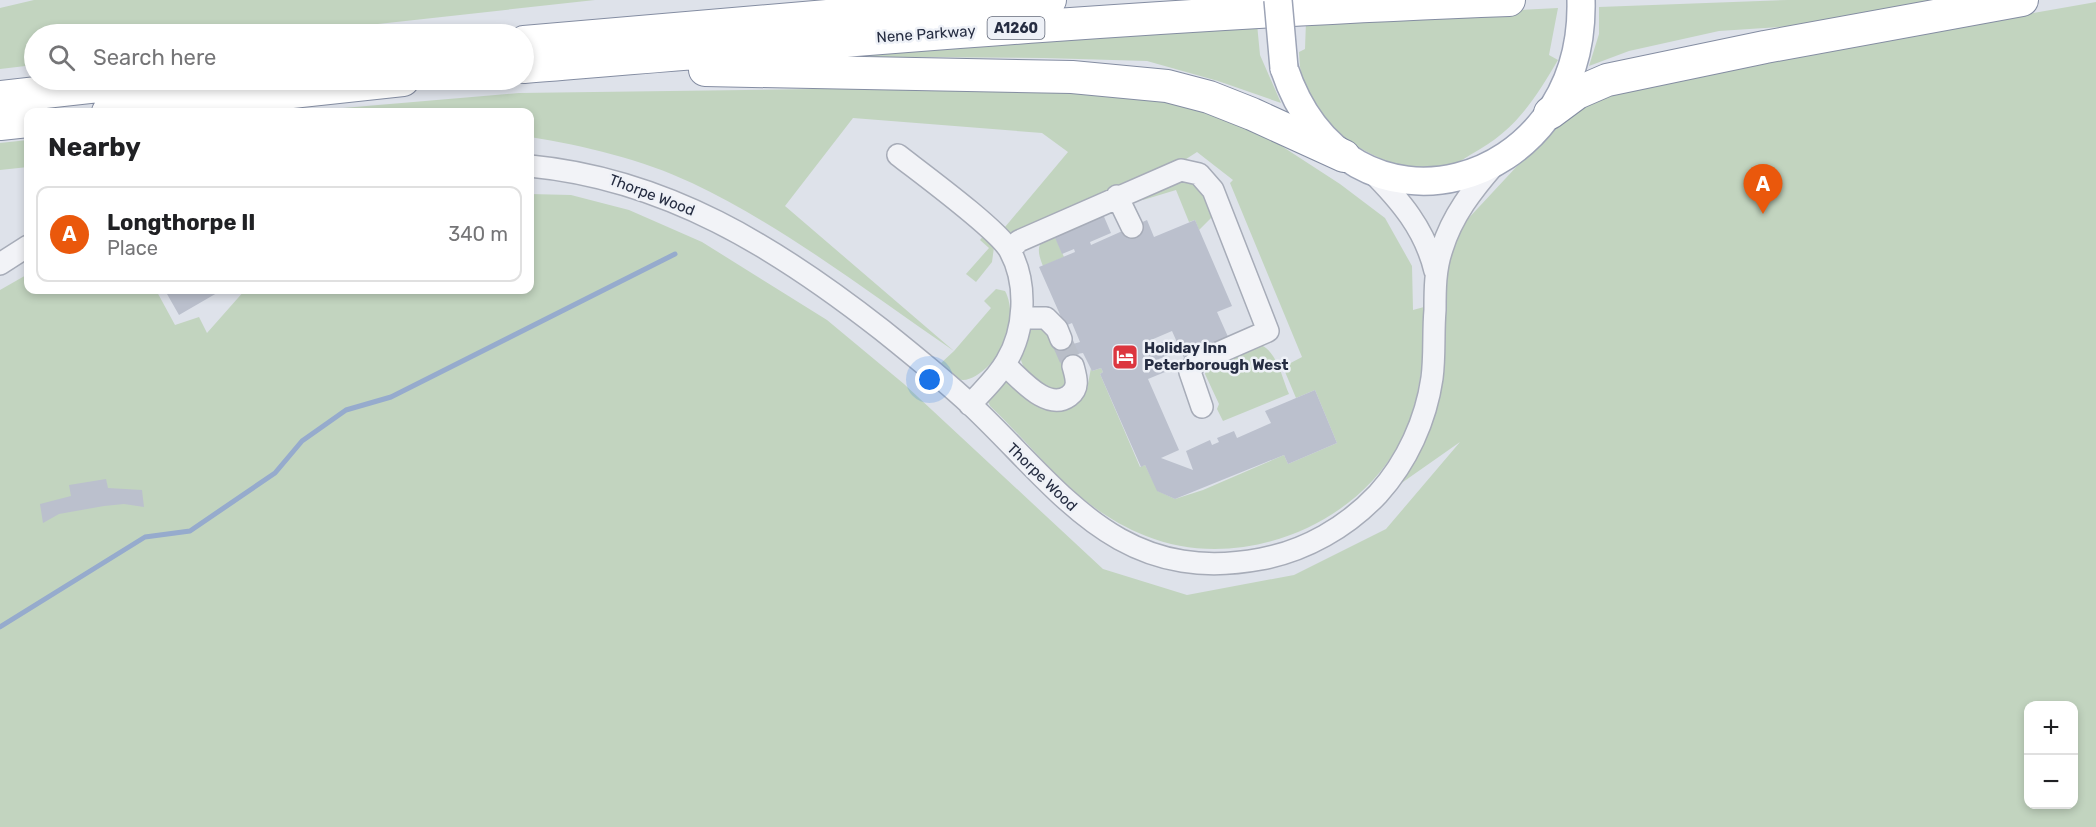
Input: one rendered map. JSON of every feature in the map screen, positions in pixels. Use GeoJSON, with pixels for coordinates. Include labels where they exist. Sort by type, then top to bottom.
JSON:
{"type":"FeatureCollection","features":[{"type":"Feature","properties":{"kind":"highway"},"geometry":{"type":"LineString","coordinates":[[534,39],[778,0]]}},
{"type":"Feature","properties":{"kind":"highway","name":"Nene Parkway"},"geometry":{"type":"LineString","coordinates":[[534,40],[931,7],[1050,0]]}},
{"type":"Feature","properties":{"kind":"highway","name":"Nene Parkway"},"geometry":{"type":"LineString","coordinates":[[534,67],[942,32],[1382,5],[1509,0]]}},
{"type":"Feature","properties":{"kind":"highway"},"geometry":{"type":"LineString","coordinates":[[1550,113],[1577,93],[1607,80],[1765,47],[2022,0]]}},
{"type":"Feature","properties":{"kind":"highway"},"geometry":{"type":"LineString","coordinates":[[534,68],[1060,77],[1167,86],[1209,97],[1252,114],[1357,163]]}},
{"type":"Feature","properties":{"kind":"highway"},"geometry":{"type":"LineString","coordinates":[[0,97],[63,90]]}},
{"type":"Feature","properties":{"kind":"highway"},"geometry":{"type":"LineString","coordinates":[[145,108],[311,90]]}},
{"type":"Feature","properties":{"kind":"highway"},"geometry":{"type":"LineString","coordinates":[[0,124],[24,121]]}},
{"type":"Feature","properties":{"kind":"main road"},"geometry":{"type":"LineString","coordinates":[[1278,0],[1284,68],[1292,93],[1306,117],[1323,138],[1357,163],[1412,180],[1434,181],[1476,172],[1495,164],[1528,139],[1550,113],[1566,89],[1576,61],[1582,28],[1581,0]]}},
{"type":"Feature","properties":{"kind":"street"},"geometry":{"type":"LineString","coordinates":[[898,155],[1010,250],[1018,272],[1022,318],[1016,343],[1005,365],[970,405]]}},
{"type":"Feature","properties":{"kind":"street","name":"Thorpe Wood"},"geometry":{"type":"LineString","coordinates":[[1357,163],[1400,200],[1419,228],[1430,251],[1436,277]]}},
{"type":"Feature","properties":{"kind":"street","name":"Thorpe Wood"},"geometry":{"type":"LineString","coordinates":[[534,166],[574,170],[626,183],[684,205],[742,236],[797,268],[854,309],[970,405],[1062,499],[1087,520],[1114,537],[1151,553],[1199,563],[1242,563],[1270,558],[1301,548],[1329,534],[1357,514],[1400,466],[1416,436],[1433,376],[1436,277],[1441,250],[1470,193],[1495,164]]}},
{"type":"Feature","properties":{"kind":"street"},"geometry":{"type":"LineString","coordinates":[[1010,250],[1019,241],[1181,170],[1199,174],[1213,190],[1268,331],[1195,363],[1190,372],[1202,407]]}},
{"type":"Feature","properties":{"kind":"street"},"geometry":{"type":"LineString","coordinates":[[1118,196],[1132,227]]}},
{"type":"Feature","properties":{"kind":"street"},"geometry":{"type":"LineString","coordinates":[[0,264],[24,249]]}},
{"type":"Feature","properties":{"kind":"street"},"geometry":{"type":"LineString","coordinates":[[1022,318],[1046,318],[1057,329],[1061,339]]}},
{"type":"Feature","properties":{"kind":"street"},"geometry":{"type":"LineString","coordinates":[[1005,365],[1043,397],[1056,401],[1067,398],[1075,390],[1076,379],[1072,366]]}},
{"type":"Feature","properties":{"kind":"green space"},"geometry":{"type":"Polygon","coordinates":[[[34,0],[595,0],[378,24],[24,24],[24,66],[0,69],[0,8],[34,0]]]}},
{"type":"Feature","properties":{"kind":"green space"},"geometry":{"type":"Polygon","coordinates":[[[1788,0],[1994,0],[1891,11],[1793,26],[1719,31],[1629,51],[1589,66],[1599,34],[1599,7],[1788,0]]]}},
{"type":"Feature","properties":{"kind":"green space"},"geometry":{"type":"Polygon","coordinates":[[[2096,2],[2096,827],[0,827],[0,290],[24,276],[24,294],[158,294],[175,325],[199,317],[207,333],[241,294],[534,294],[534,194],[571,195],[629,210],[702,242],[827,320],[904,384],[1103,569],[1187,595],[1294,575],[1386,529],[1460,442],[1393,489],[1429,433],[1439,362],[1446,253],[1465,222],[1560,120],[1610,88],[2096,2]]]}},
{"type":"Feature","properties":{"kind":"green space"},"geometry":{"type":"Polygon","coordinates":[[[1558,8],[1549,55],[1558,60],[1540,89],[1522,114],[1499,136],[1449,167],[1429,170],[1411,168],[1373,155],[1339,134],[1325,122],[1310,103],[1304,89],[1299,52],[1305,49],[1306,21],[1558,8]]]}},
{"type":"Feature","properties":{"kind":"green space"},"geometry":{"type":"Polygon","coordinates":[[[1257,24],[1260,55],[1281,103],[1218,81],[1147,61],[767,56],[1257,24]]]}},
{"type":"Feature","properties":{"kind":"green space"},"geometry":{"type":"Polygon","coordinates":[[[1054,88],[1185,102],[1257,130],[1340,184],[1385,218],[1412,266],[1413,310],[1424,307],[1420,377],[1407,428],[1378,474],[1352,500],[1322,520],[1288,536],[1253,545],[1216,549],[1180,546],[1146,536],[1099,511],[1079,495],[990,406],[987,399],[999,377],[1075,401],[1087,389],[1091,368],[1092,371],[1101,368],[1103,372],[1100,374],[1140,467],[1145,465],[1158,491],[1175,499],[1203,490],[1284,455],[1288,464],[1337,443],[1315,390],[1296,398],[1283,367],[1302,357],[1230,183],[1233,180],[1197,152],[1180,163],[1008,235],[993,223],[996,219],[1005,227],[1068,152],[1042,133],[853,118],[785,206],[954,351],[793,240],[726,200],[653,167],[612,154],[534,138],[534,108],[343,108],[519,93],[1054,88]]]}},
{"type":"Feature","properties":{"kind":"green space"},"geometry":{"type":"Polygon","coordinates":[[[24,140],[24,167],[0,170],[0,143],[24,140]]]}},
{"type":"Feature","properties":{"kind":"green space"},"geometry":{"type":"Polygon","coordinates":[[[1195,180],[1213,210],[1212,217],[1199,230],[1195,220],[1189,222],[1176,190],[1143,200],[1145,194],[1165,182],[1195,180]]]}},
{"type":"Feature","properties":{"kind":"green space"},"geometry":{"type":"Polygon","coordinates":[[[1053,232],[1064,257],[1043,266],[1039,246],[1053,232]]]}},
{"type":"Feature","properties":{"kind":"green space"},"geometry":{"type":"Polygon","coordinates":[[[984,235],[994,247],[992,262],[976,282],[966,274],[989,248],[980,240],[984,235]]]}},
{"type":"Feature","properties":{"kind":"green space"},"geometry":{"type":"Polygon","coordinates":[[[996,289],[1005,291],[1010,308],[1010,329],[1007,341],[999,354],[979,374],[964,380],[951,375],[940,364],[991,308],[984,301],[996,289]]]}},
{"type":"Feature","properties":{"kind":"green space"},"geometry":{"type":"Polygon","coordinates":[[[1041,326],[1052,329],[1070,368],[1066,391],[1047,391],[1032,377],[1022,363],[1020,356],[1024,339],[1031,329],[1041,326]]]}},
{"type":"Feature","properties":{"kind":"green space"},"geometry":{"type":"Polygon","coordinates":[[[1256,344],[1269,350],[1273,356],[1289,394],[1223,421],[1217,409],[1219,404],[1205,374],[1206,368],[1256,344]]]}},
{"type":"Feature","properties":{"kind":"building","name":"Holiday Inn Peterborough West"},"geometry":{"type":"Polygon","coordinates":[[[1102,212],[1111,233],[1090,242],[1091,245],[1147,220],[1154,237],[1195,220],[1232,306],[1217,312],[1229,339],[1184,358],[1172,331],[1151,340],[1154,346],[1163,342],[1168,355],[1159,359],[1165,372],[1148,379],[1179,450],[1161,458],[1193,470],[1186,451],[1210,440],[1212,445],[1219,442],[1217,438],[1234,431],[1237,438],[1271,423],[1265,411],[1315,390],[1337,443],[1288,464],[1284,455],[1175,499],[1157,491],[1145,465],[1141,467],[1100,374],[1103,372],[1101,368],[1092,371],[1083,353],[1077,354],[1080,363],[1063,369],[1053,343],[1069,336],[1073,344],[1080,342],[1072,323],[1065,326],[1039,267],[1075,252],[1074,249],[1062,254],[1053,233],[1102,212]]]}},
{"type":"Feature","properties":{"kind":"building"},"geometry":{"type":"Polygon","coordinates":[[[167,294],[215,294],[179,315],[167,294]]]}},
{"type":"Feature","properties":{"kind":"building"},"geometry":{"type":"Polygon","coordinates":[[[106,479],[108,488],[142,490],[144,507],[124,504],[104,506],[59,514],[43,523],[40,504],[71,496],[69,485],[106,479]]]}},
{"type":"Feature","properties":{"kind":"waterway"},"geometry":{"type":"LineString","coordinates":[[0,627],[145,537],[190,531],[275,473],[302,441],[346,410],[391,397],[675,254]]}},
{"type":"Feature","properties":{"kind":"tunnel"},"geometry":{"type":"LineString","coordinates":[[1061,339],[1073,366]]}},
{"type":"Feature","properties":{"kind":"place","name":"Longthorpe II"},"geometry":{"type":"Point","coordinates":[1763,214]}},
{"type":"Feature","properties":{"kind":"place","name":"Holiday Inn Peterborough West"},"geometry":{"type":"Point","coordinates":[1125,357]}}]}
